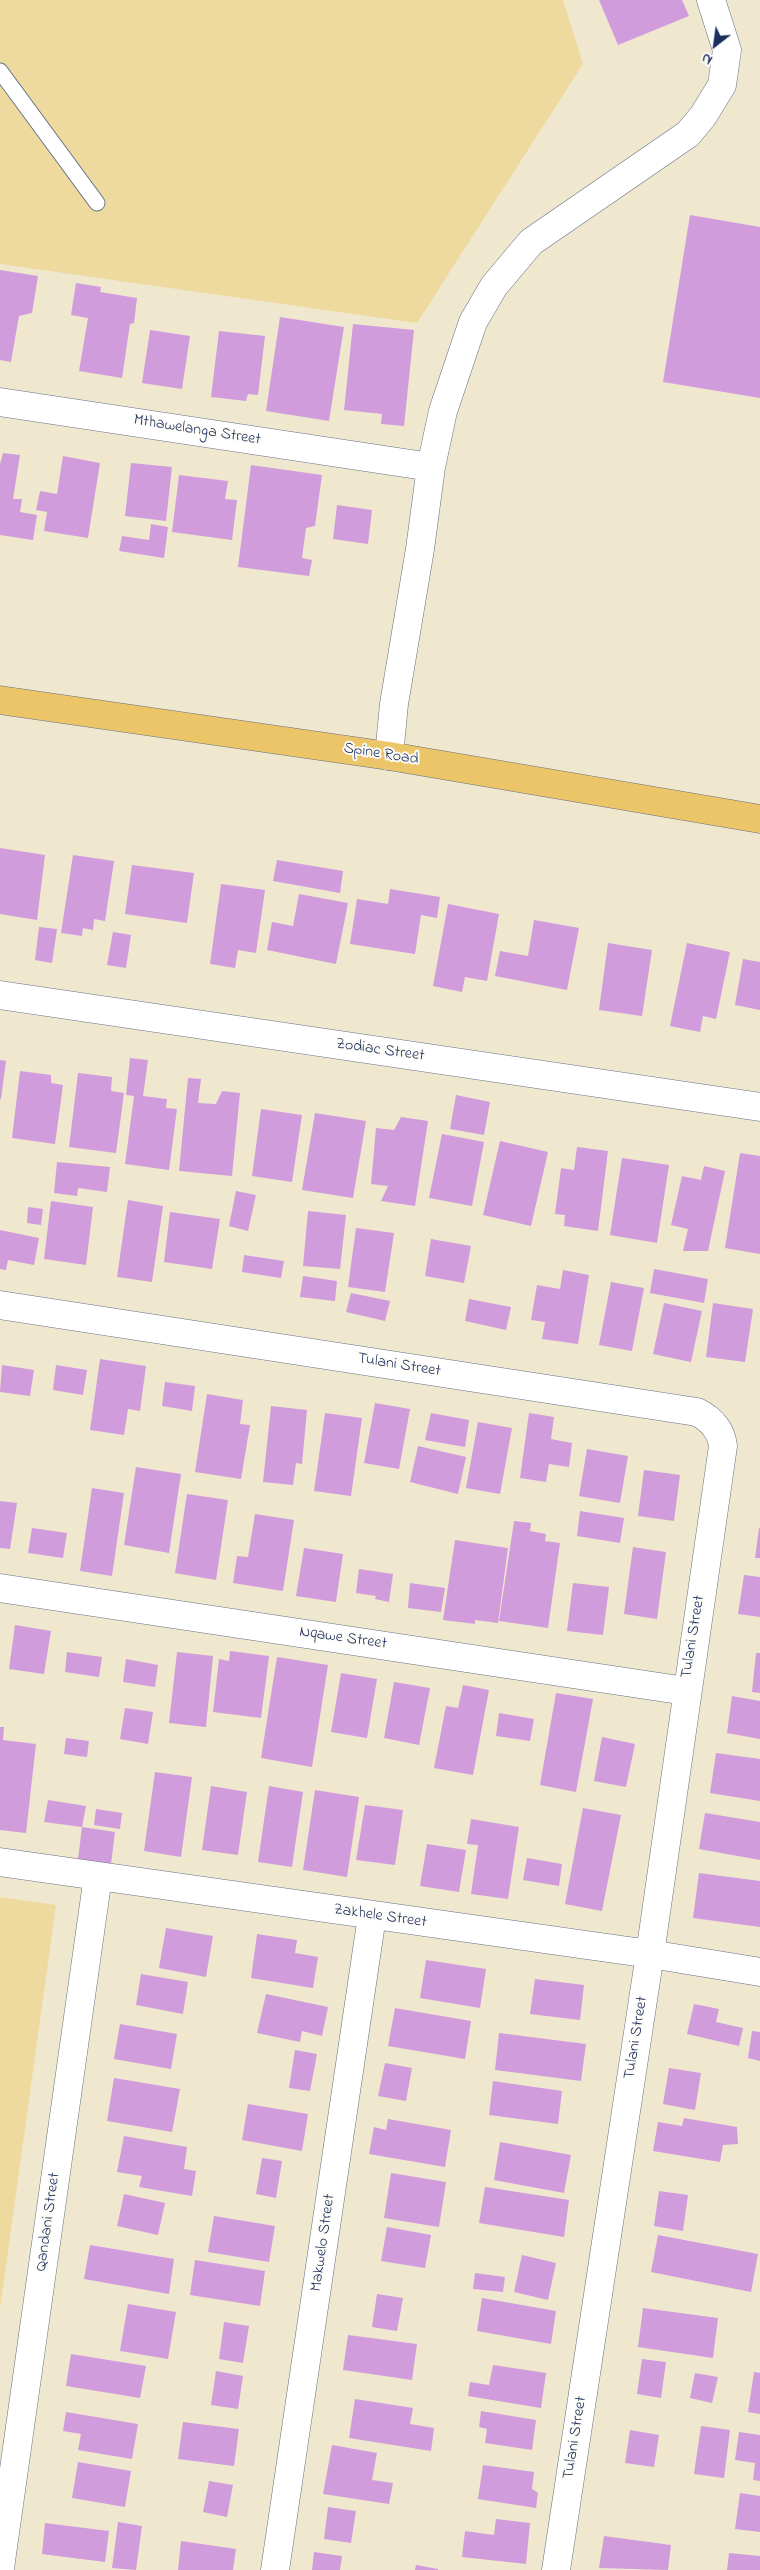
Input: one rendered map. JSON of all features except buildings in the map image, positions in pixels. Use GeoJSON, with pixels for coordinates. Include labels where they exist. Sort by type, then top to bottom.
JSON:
{"type":"FeatureCollection","features":[{"type":"Feature","properties":{"kind":"main road","name":"Spine Road"},"geometry":{"type":"LineString","coordinates":[[0,700],[389,756],[760,820]]}},
{"type":"Feature","properties":{"kind":"street"},"geometry":{"type":"LineString","coordinates":[[389,756],[394,704],[420,549],[431,468],[443,410],[470,330],[494,286],[531,242],[688,134],[704,116],[722,85],[727,50],[712,3]]}},
{"type":"Feature","properties":{"kind":"street","name":"Mthawelanga Street"},"geometry":{"type":"LineString","coordinates":[[0,402],[431,468]]}},
{"type":"Feature","properties":{"kind":"street","name":"Zodiac Street"},"geometry":{"type":"LineString","coordinates":[[0,995],[760,1107]]}},
{"type":"Feature","properties":{"kind":"street","name":"Tulani Street"},"geometry":{"type":"LineString","coordinates":[[0,1306],[697,1412],[706,1416],[722,1436],[723,1446],[686,1691],[650,1954],[556,2570]]}},
{"type":"Feature","properties":{"kind":"street","name":"Nqawe Street"},"geometry":{"type":"LineString","coordinates":[[0,1588],[686,1691]]}},
{"type":"Feature","properties":{"kind":"street","name":"Zakhele Street"},"geometry":{"type":"LineString","coordinates":[[0,1862],[650,1954],[760,1972]]}},
{"type":"Feature","properties":{"kind":"street","name":"Qandani Street"},"geometry":{"type":"LineString","coordinates":[[0,2568],[98,1876]]}},
{"type":"Feature","properties":{"kind":"street","name":"Makwelo Street"},"geometry":{"type":"LineString","coordinates":[[275,2570],[372,1916]]}},
{"type":"Feature","properties":{"kind":"lane"},"geometry":{"type":"LineString","coordinates":[[0,71],[96,203]]}},
{"type":"Feature","properties":{"kind":"sand"},"geometry":{"type":"Polygon","coordinates":[[[0,0],[563,0],[583,64],[417,323],[0,264],[0,0]]]}},
{"type":"Feature","properties":{"kind":"sand"},"geometry":{"type":"Polygon","coordinates":[[[0,1897],[56,1905],[0,2309],[0,1897]]]}}]}
